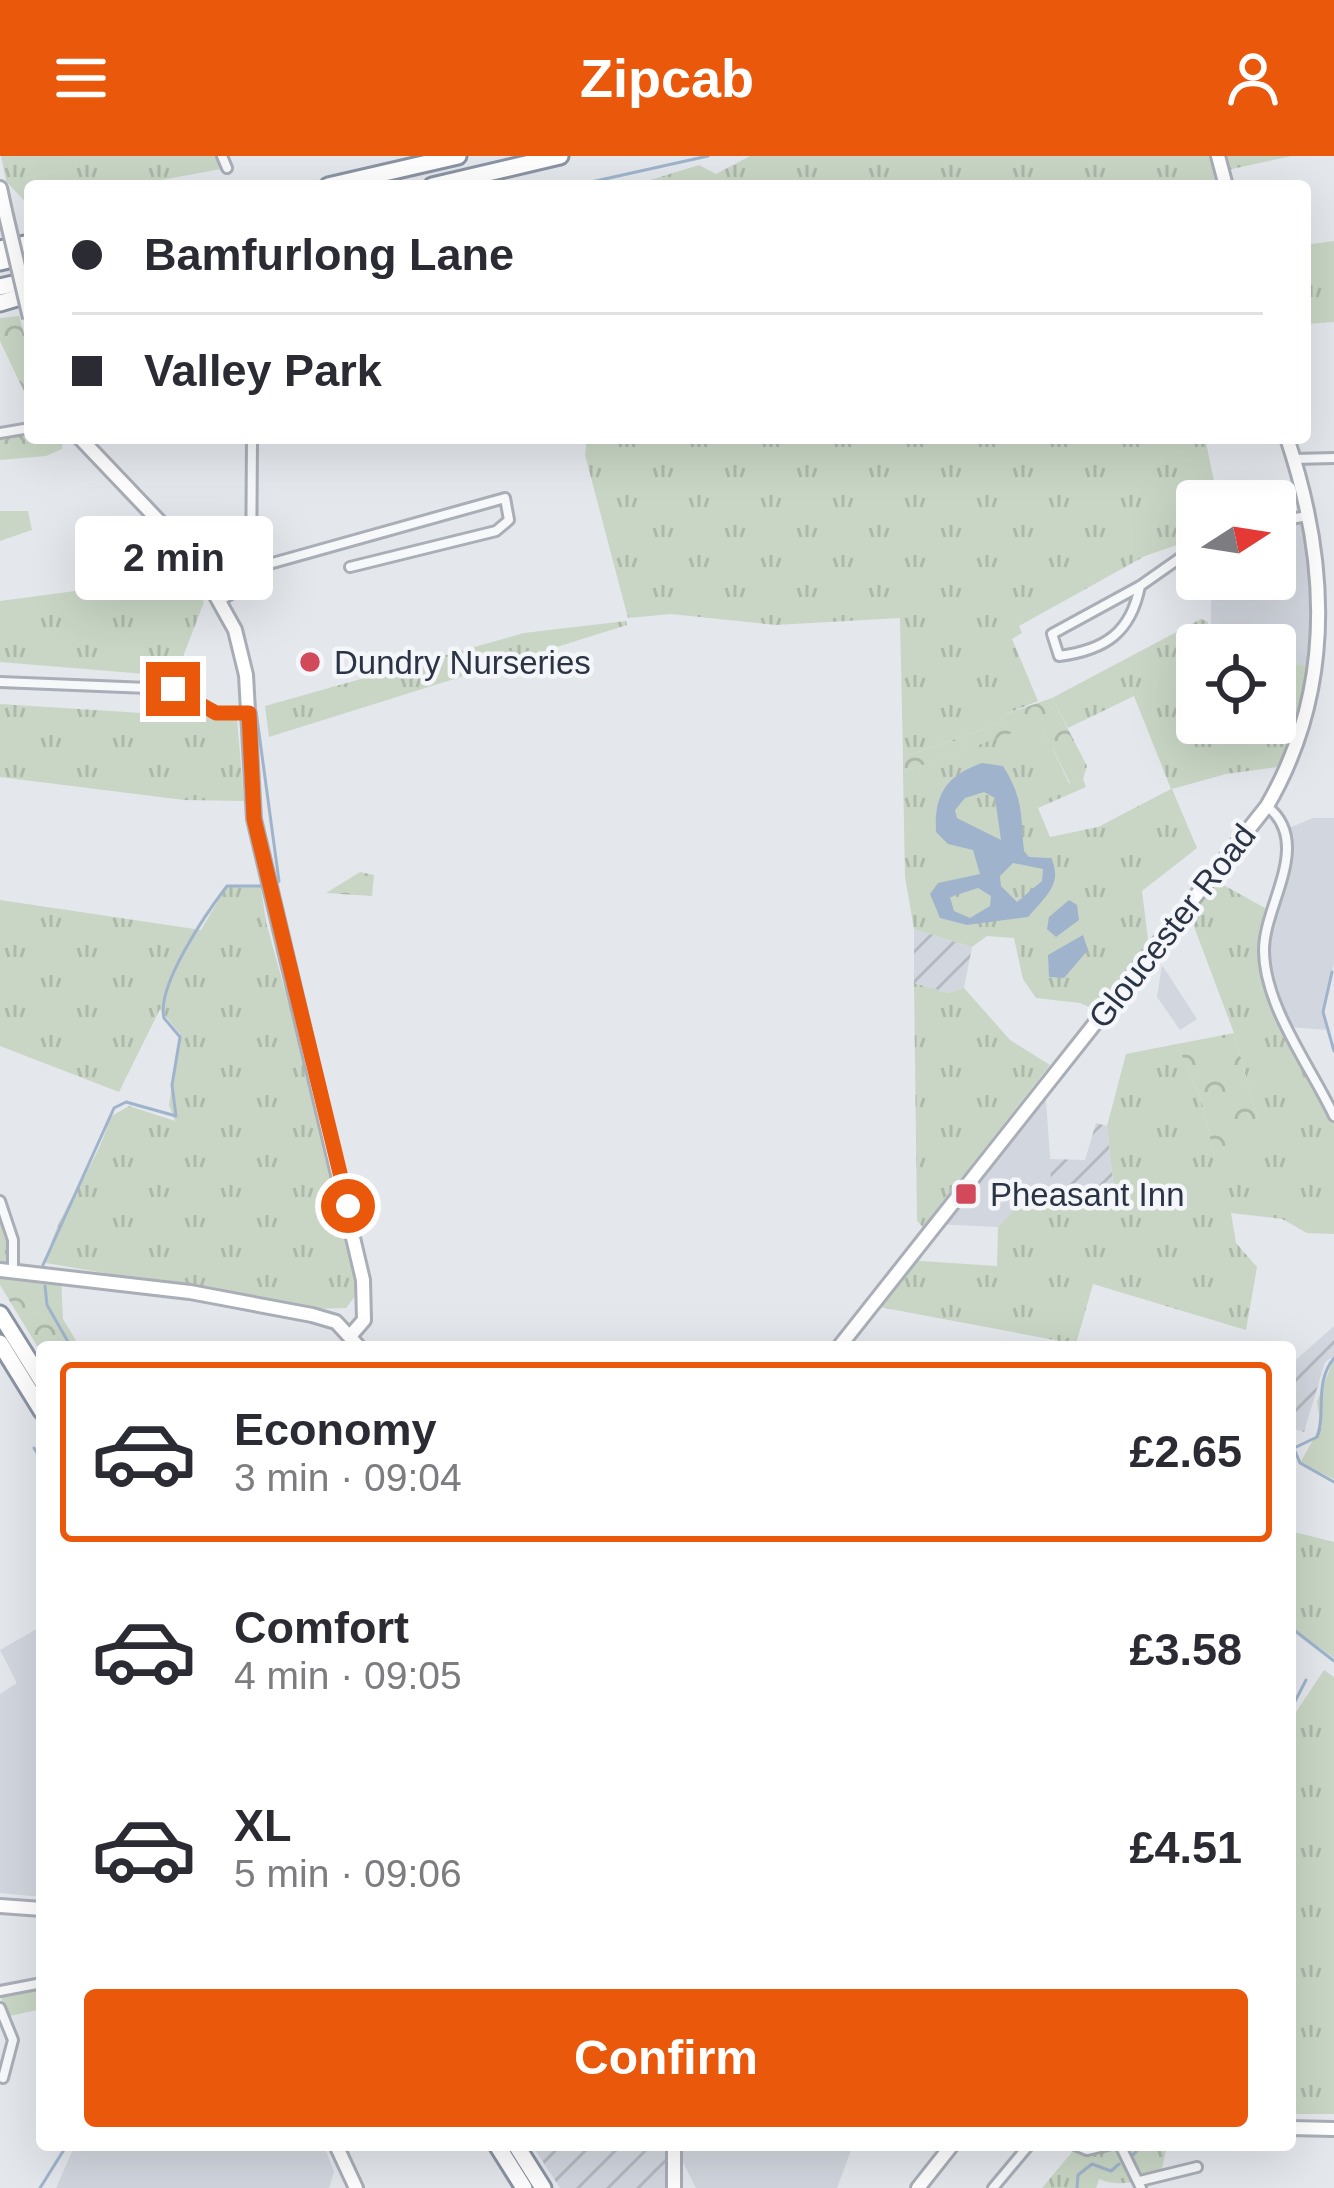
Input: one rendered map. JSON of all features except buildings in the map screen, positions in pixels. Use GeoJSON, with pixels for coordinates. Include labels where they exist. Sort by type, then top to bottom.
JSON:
{"type":"FeatureCollection","features":[{"type":"Feature","properties":{"kind":"highway"},"geometry":{"type":"LineString","coordinates":[[354,180],[458,156]]}},
{"type":"Feature","properties":{"kind":"highway"},"geometry":{"type":"LineString","coordinates":[[458,180],[560,156]]}},
{"type":"Feature","properties":{"kind":"highway"},"geometry":{"type":"LineString","coordinates":[[0,1314],[36,1372]]}},
{"type":"Feature","properties":{"kind":"highway"},"geometry":{"type":"LineString","coordinates":[[0,1343],[36,1401]]}},
{"type":"Feature","properties":{"kind":"highway"},"geometry":{"type":"LineString","coordinates":[[501,2151],[524,2188]]}},
{"type":"Feature","properties":{"kind":"highway"},"geometry":{"type":"LineString","coordinates":[[520,2151],[543,2188]]}},
{"type":"Feature","properties":{"kind":"street"},"geometry":{"type":"LineString","coordinates":[[222,156],[227,168]]}},
{"type":"Feature","properties":{"kind":"street"},"geometry":{"type":"LineString","coordinates":[[0,188],[24,292]]}},
{"type":"Feature","properties":{"kind":"street"},"geometry":{"type":"LineString","coordinates":[[0,1201],[13,1240],[6,1270],[190,1292],[312,1315],[336,1322],[355,1341],[364,1320],[363,1280],[254,819],[249,713],[235,630],[196,560],[86,444]]}},
{"type":"Feature","properties":{"kind":"street"},"geometry":{"type":"LineString","coordinates":[[221,600],[248,586],[253,444]]}},
{"type":"Feature","properties":{"kind":"street","name":"Gloucester Road"},"geometry":{"type":"LineString","coordinates":[[844,1341],[1267,806],[1305,731],[1321,668],[1323,600],[1289,444]]}},
{"type":"Feature","properties":{"kind":"street"},"geometry":{"type":"LineString","coordinates":[[1294,460],[1334,458]]}},
{"type":"Feature","properties":{"kind":"street"},"geometry":{"type":"LineString","coordinates":[[251,568],[505,498],[509,520],[496,531],[350,567]]}},
{"type":"Feature","properties":{"kind":"street"},"geometry":{"type":"LineString","coordinates":[[1296,518],[1308,515]]}},
{"type":"Feature","properties":{"kind":"street"},"geometry":{"type":"LineString","coordinates":[[1140,586],[1128,626],[1114,637],[1059,656],[1052,634],[1176,561]]}},
{"type":"Feature","properties":{"kind":"street"},"geometry":{"type":"LineString","coordinates":[[0,682],[173,689],[216,713],[249,713]]}},
{"type":"Feature","properties":{"kind":"street"},"geometry":{"type":"LineString","coordinates":[[1267,806],[1280,818],[1286,849],[1282,884],[1266,931],[1266,969],[1334,1116]]}},
{"type":"Feature","properties":{"kind":"street"},"geometry":{"type":"LineString","coordinates":[[0,1906],[36,1909]]}},
{"type":"Feature","properties":{"kind":"street"},"geometry":{"type":"LineString","coordinates":[[0,1991],[36,1984]]}},
{"type":"Feature","properties":{"kind":"street"},"geometry":{"type":"LineString","coordinates":[[0,2008],[13,2040],[3,2078]]}},
{"type":"Feature","properties":{"kind":"street"},"geometry":{"type":"LineString","coordinates":[[1296,2128],[1334,2128]]}},
{"type":"Feature","properties":{"kind":"street"},"geometry":{"type":"LineString","coordinates":[[338,2151],[345,2188]]}},
{"type":"Feature","properties":{"kind":"street"},"geometry":{"type":"LineString","coordinates":[[339,2151],[356,2188]]}},
{"type":"Feature","properties":{"kind":"street"},"geometry":{"type":"LineString","coordinates":[[674,2151],[674,2188]]}},
{"type":"Feature","properties":{"kind":"street"},"geometry":{"type":"LineString","coordinates":[[918,2188],[947,2151]]}},
{"type":"Feature","properties":{"kind":"street"},"geometry":{"type":"LineString","coordinates":[[993,2188],[1024,2151]]}},
{"type":"Feature","properties":{"kind":"street"},"geometry":{"type":"LineString","coordinates":[[1123,2151],[1141,2184],[1191,2171]]}},
{"type":"Feature","properties":{"kind":"shaded area"},"geometry":{"type":"Polygon","coordinates":[[[1308,515],[1323,600],[1321,668],[1296,664],[1296,624],[1211,624],[1211,600],[1296,600],[1296,518],[1308,515]]]}},
{"type":"Feature","properties":{"kind":"shaded area"},"geometry":{"type":"Polygon","coordinates":[[[1313,818],[1334,818],[1334,963],[1323,1012],[1328,1030],[1290,1027],[1271,986],[1264,950],[1282,884],[1284,830],[1313,818]]]}},
{"type":"Feature","properties":{"kind":"shaded area"},"geometry":{"type":"Polygon","coordinates":[[[914,929],[972,947],[964,988],[948,993],[914,983],[914,929]]]}},
{"type":"Feature","properties":{"kind":"shaded area"},"geometry":{"type":"Polygon","coordinates":[[[1162,965],[1197,1019],[1180,1030],[1157,997],[1162,965]]]}},
{"type":"Feature","properties":{"kind":"shaded area"},"geometry":{"type":"Polygon","coordinates":[[[1045,1086],[1053,1200],[1021,1201],[998,1227],[934,1224],[1045,1086]]]}},
{"type":"Feature","properties":{"kind":"shaded area"},"geometry":{"type":"Polygon","coordinates":[[[1096,1123],[1107,1126],[1115,1201],[1053,1200],[1049,1159],[1085,1160],[1096,1123]]]}},
{"type":"Feature","properties":{"kind":"shaded area"},"geometry":{"type":"Polygon","coordinates":[[[1334,1326],[1334,1356],[1325,1362],[1304,1432],[1296,1430],[1296,1360],[1334,1326]]]}},
{"type":"Feature","properties":{"kind":"shaded area"},"geometry":{"type":"Polygon","coordinates":[[[36,1629],[36,1896],[0,1893],[0,1694],[17,1683],[0,1650],[36,1629]]]}},
{"type":"Feature","properties":{"kind":"shaded area"},"geometry":{"type":"Polygon","coordinates":[[[72,2151],[326,2151],[334,2172],[329,2188],[56,2188],[72,2151]]]}},
{"type":"Feature","properties":{"kind":"shaded area"},"geometry":{"type":"Polygon","coordinates":[[[536,2151],[674,2151],[674,2188],[560,2188],[536,2151]]]}},
{"type":"Feature","properties":{"kind":"shaded area"},"geometry":{"type":"Polygon","coordinates":[[[677,2151],[851,2151],[837,2188],[696,2188],[677,2151]]]}},
{"type":"Feature","properties":{"kind":"green space"},"geometry":{"type":"Polygon","coordinates":[[[1,156],[222,156],[227,168],[161,180],[24,180],[24,200],[6,181],[1,156]]]}},
{"type":"Feature","properties":{"kind":"green space"},"geometry":{"type":"Polygon","coordinates":[[[750,156],[1292,156],[1223,171],[1221,180],[650,180],[699,165],[716,174],[750,156]]]}},
{"type":"Feature","properties":{"kind":"green space"},"geometry":{"type":"Polygon","coordinates":[[[1334,241],[1334,322],[1311,324],[1311,244],[1334,241]]]}},
{"type":"Feature","properties":{"kind":"green space"},"geometry":{"type":"Polygon","coordinates":[[[19,316],[24,333],[24,391],[0,341],[0,318],[19,316]]]}},
{"type":"Feature","properties":{"kind":"green space"},"geometry":{"type":"Polygon","coordinates":[[[24,434],[24,444],[62,444],[62,449],[46,456],[0,460],[0,437],[24,434]]]}},
{"type":"Feature","properties":{"kind":"green space"},"geometry":{"type":"Polygon","coordinates":[[[586,444],[1206,444],[1214,480],[1176,480],[1176,545],[1145,556],[1019,626],[1022,633],[1012,639],[1038,701],[1006,714],[999,724],[903,757],[900,618],[776,625],[671,614],[628,618],[585,455],[586,444]]]}},
{"type":"Feature","properties":{"kind":"green space"},"geometry":{"type":"Polygon","coordinates":[[[0,511],[28,511],[32,530],[0,541],[0,511]]]}},
{"type":"Feature","properties":{"kind":"green space"},"geometry":{"type":"Polygon","coordinates":[[[188,576],[204,602],[184,654],[182,677],[0,662],[0,601],[188,576]]]}},
{"type":"Feature","properties":{"kind":"green space"},"geometry":{"type":"Polygon","coordinates":[[[626,621],[627,625],[269,737],[265,706],[524,633],[626,621]]]}},
{"type":"Feature","properties":{"kind":"green space"},"geometry":{"type":"Polygon","coordinates":[[[1176,632],[1176,744],[1296,744],[1296,664],[1321,668],[1291,765],[1226,774],[1172,789],[1197,848],[1142,891],[1150,956],[1103,1013],[1080,1003],[1036,998],[1023,979],[1014,938],[987,936],[972,947],[914,929],[905,877],[903,772],[1040,722],[1069,783],[1083,779],[1086,787],[1038,808],[1050,837],[1098,827],[1171,789],[1134,696],[1068,728],[1052,698],[1176,632]]]}},
{"type":"Feature","properties":{"kind":"green space"},"geometry":{"type":"Polygon","coordinates":[[[1052,698],[1087,766],[1083,779],[1070,783],[1040,723],[903,772],[903,757],[999,724],[1006,714],[1052,698]]]}},
{"type":"Feature","properties":{"kind":"green space"},"geometry":{"type":"Polygon","coordinates":[[[0,704],[237,719],[244,801],[184,800],[0,777],[0,704]]]}},
{"type":"Feature","properties":{"kind":"green space"},"geometry":{"type":"Polygon","coordinates":[[[360,872],[374,875],[372,896],[326,893],[360,872]]]}},
{"type":"Feature","properties":{"kind":"green space"},"geometry":{"type":"Polygon","coordinates":[[[1211,878],[1272,912],[1265,959],[1275,994],[1334,1116],[1334,1234],[1307,1233],[1282,1219],[1231,1213],[1236,1243],[1257,1267],[1246,1330],[1093,1284],[1077,1341],[869,1305],[905,1260],[997,1266],[998,1227],[1021,1201],[1115,1200],[1107,1126],[1126,1054],[1177,1044],[1202,1102],[1214,1155],[1258,1121],[1234,1033],[1187,908],[1211,878]]]}},
{"type":"Feature","properties":{"kind":"green space"},"geometry":{"type":"Polygon","coordinates":[[[227,885],[261,887],[266,922],[326,1139],[359,1291],[346,1308],[314,1309],[46,1263],[58,1225],[110,1117],[129,1106],[175,1121],[169,1105],[180,1034],[160,1009],[119,1092],[0,1046],[0,900],[201,930],[227,885]]]}},
{"type":"Feature","properties":{"kind":"green space"},"geometry":{"type":"Polygon","coordinates":[[[914,983],[948,993],[964,988],[1010,1040],[1050,1065],[923,1227],[917,1221],[914,983]]]}},
{"type":"Feature","properties":{"kind":"green space"},"geometry":{"type":"Polygon","coordinates":[[[1234,1033],[1258,1121],[1256,1152],[1214,1155],[1202,1102],[1177,1044],[1234,1033]]]}},
{"type":"Feature","properties":{"kind":"green space"},"geometry":{"type":"Polygon","coordinates":[[[0,1220],[13,1240],[13,1271],[61,1275],[63,1319],[76,1341],[36,1344],[0,1285],[0,1220]]]}},
{"type":"Feature","properties":{"kind":"green space"},"geometry":{"type":"Polygon","coordinates":[[[1334,1358],[1334,1479],[1300,1463],[1321,1426],[1317,1402],[1334,1358]]]}},
{"type":"Feature","properties":{"kind":"green space"},"geometry":{"type":"Polygon","coordinates":[[[1296,1532],[1334,1542],[1334,1658],[1296,1631],[1296,1532]]]}},
{"type":"Feature","properties":{"kind":"green space"},"geometry":{"type":"Polygon","coordinates":[[[1324,1670],[1334,1677],[1334,2114],[1296,2114],[1296,1712],[1324,1670]]]}},
{"type":"Feature","properties":{"kind":"green space"},"geometry":{"type":"Polygon","coordinates":[[[36,1984],[36,2010],[5,2017],[0,1991],[36,1984]]]}},
{"type":"Feature","properties":{"kind":"green space"},"geometry":{"type":"Polygon","coordinates":[[[1073,2151],[1166,2151],[1161,2173],[1137,2181],[1099,2179],[1096,2188],[1042,2188],[1073,2151]]]}},
{"type":"Feature","properties":{"kind":"water"},"geometry":{"type":"Polygon","coordinates":[[[982,763],[1003,766],[1018,799],[1024,851],[1029,857],[1050,858],[1055,875],[1051,889],[1028,917],[967,925],[940,918],[930,894],[938,883],[980,874],[973,850],[948,844],[936,832],[937,807],[951,781],[982,763]],[[984,792],[965,798],[955,810],[957,818],[1001,840],[995,798],[984,792]],[[1013,863],[1000,876],[1001,886],[1017,902],[1042,881],[1043,869],[1013,863]],[[978,888],[950,897],[954,911],[970,918],[990,906],[991,896],[978,888]]]}},
{"type":"Feature","properties":{"kind":"water"},"geometry":{"type":"Polygon","coordinates":[[[1069,900],[1077,905],[1079,920],[1056,937],[1047,929],[1049,917],[1069,900]]]}},
{"type":"Feature","properties":{"kind":"water"},"geometry":{"type":"Polygon","coordinates":[[[1083,935],[1088,950],[1064,978],[1049,977],[1048,955],[1083,935]]]}},
{"type":"Feature","properties":{"kind":"waterway"},"geometry":{"type":"LineString","coordinates":[[600,180],[708,156]]}},
{"type":"Feature","properties":{"kind":"waterway"},"geometry":{"type":"LineString","coordinates":[[256,711],[279,881],[275,885]]}},
{"type":"Feature","properties":{"kind":"waterway"},"geometry":{"type":"LineString","coordinates":[[43,1265],[114,1108],[126,1102],[176,1116],[172,1085],[180,1037],[164,1018],[175,969],[227,886],[266,886]]}},
{"type":"Feature","properties":{"kind":"waterway"},"geometry":{"type":"LineString","coordinates":[[1332,972],[1323,1012],[1334,1051]]}},
{"type":"Feature","properties":{"kind":"waterway"},"geometry":{"type":"LineString","coordinates":[[45,1286],[47,1305],[68,1341]]}},
{"type":"Feature","properties":{"kind":"waterway"},"geometry":{"type":"LineString","coordinates":[[1296,1447],[1317,1437],[1324,1378],[1334,1358]]}},
{"type":"Feature","properties":{"kind":"waterway"},"geometry":{"type":"LineString","coordinates":[[1296,1453],[1300,1463],[1334,1482]]}},
{"type":"Feature","properties":{"kind":"waterway"},"geometry":{"type":"LineString","coordinates":[[1296,1632],[1334,1661]]}},
{"type":"Feature","properties":{"kind":"waterway"},"geometry":{"type":"LineString","coordinates":[[1296,1699],[1306,1680]]}},
{"type":"Feature","properties":{"kind":"waterway"},"geometry":{"type":"LineString","coordinates":[[40,2188],[63,2151]]}},
{"type":"Feature","properties":{"kind":"waterway"},"geometry":{"type":"LineString","coordinates":[[1133,2155],[1137,2151]]}},
{"type":"Feature","properties":{"kind":"waterway"},"geometry":{"type":"LineString","coordinates":[[1077,2188],[1078,2175],[1092,2164],[1111,2171],[1119,2164]]}},
{"type":"Feature","properties":{"kind":"place","name":"Dundry Nurseries"},"geometry":{"type":"Point","coordinates":[310,662]}},
{"type":"Feature","properties":{"kind":"place","name":"Pheasant Inn"},"geometry":{"type":"Point","coordinates":[966,1194]}},
{"type":"Feature","properties":{"kind":"route"},"geometry":{"type":"LineString","coordinates":[[173,689],[216,713],[249,713],[254,819],[348,1206]]}}]}
